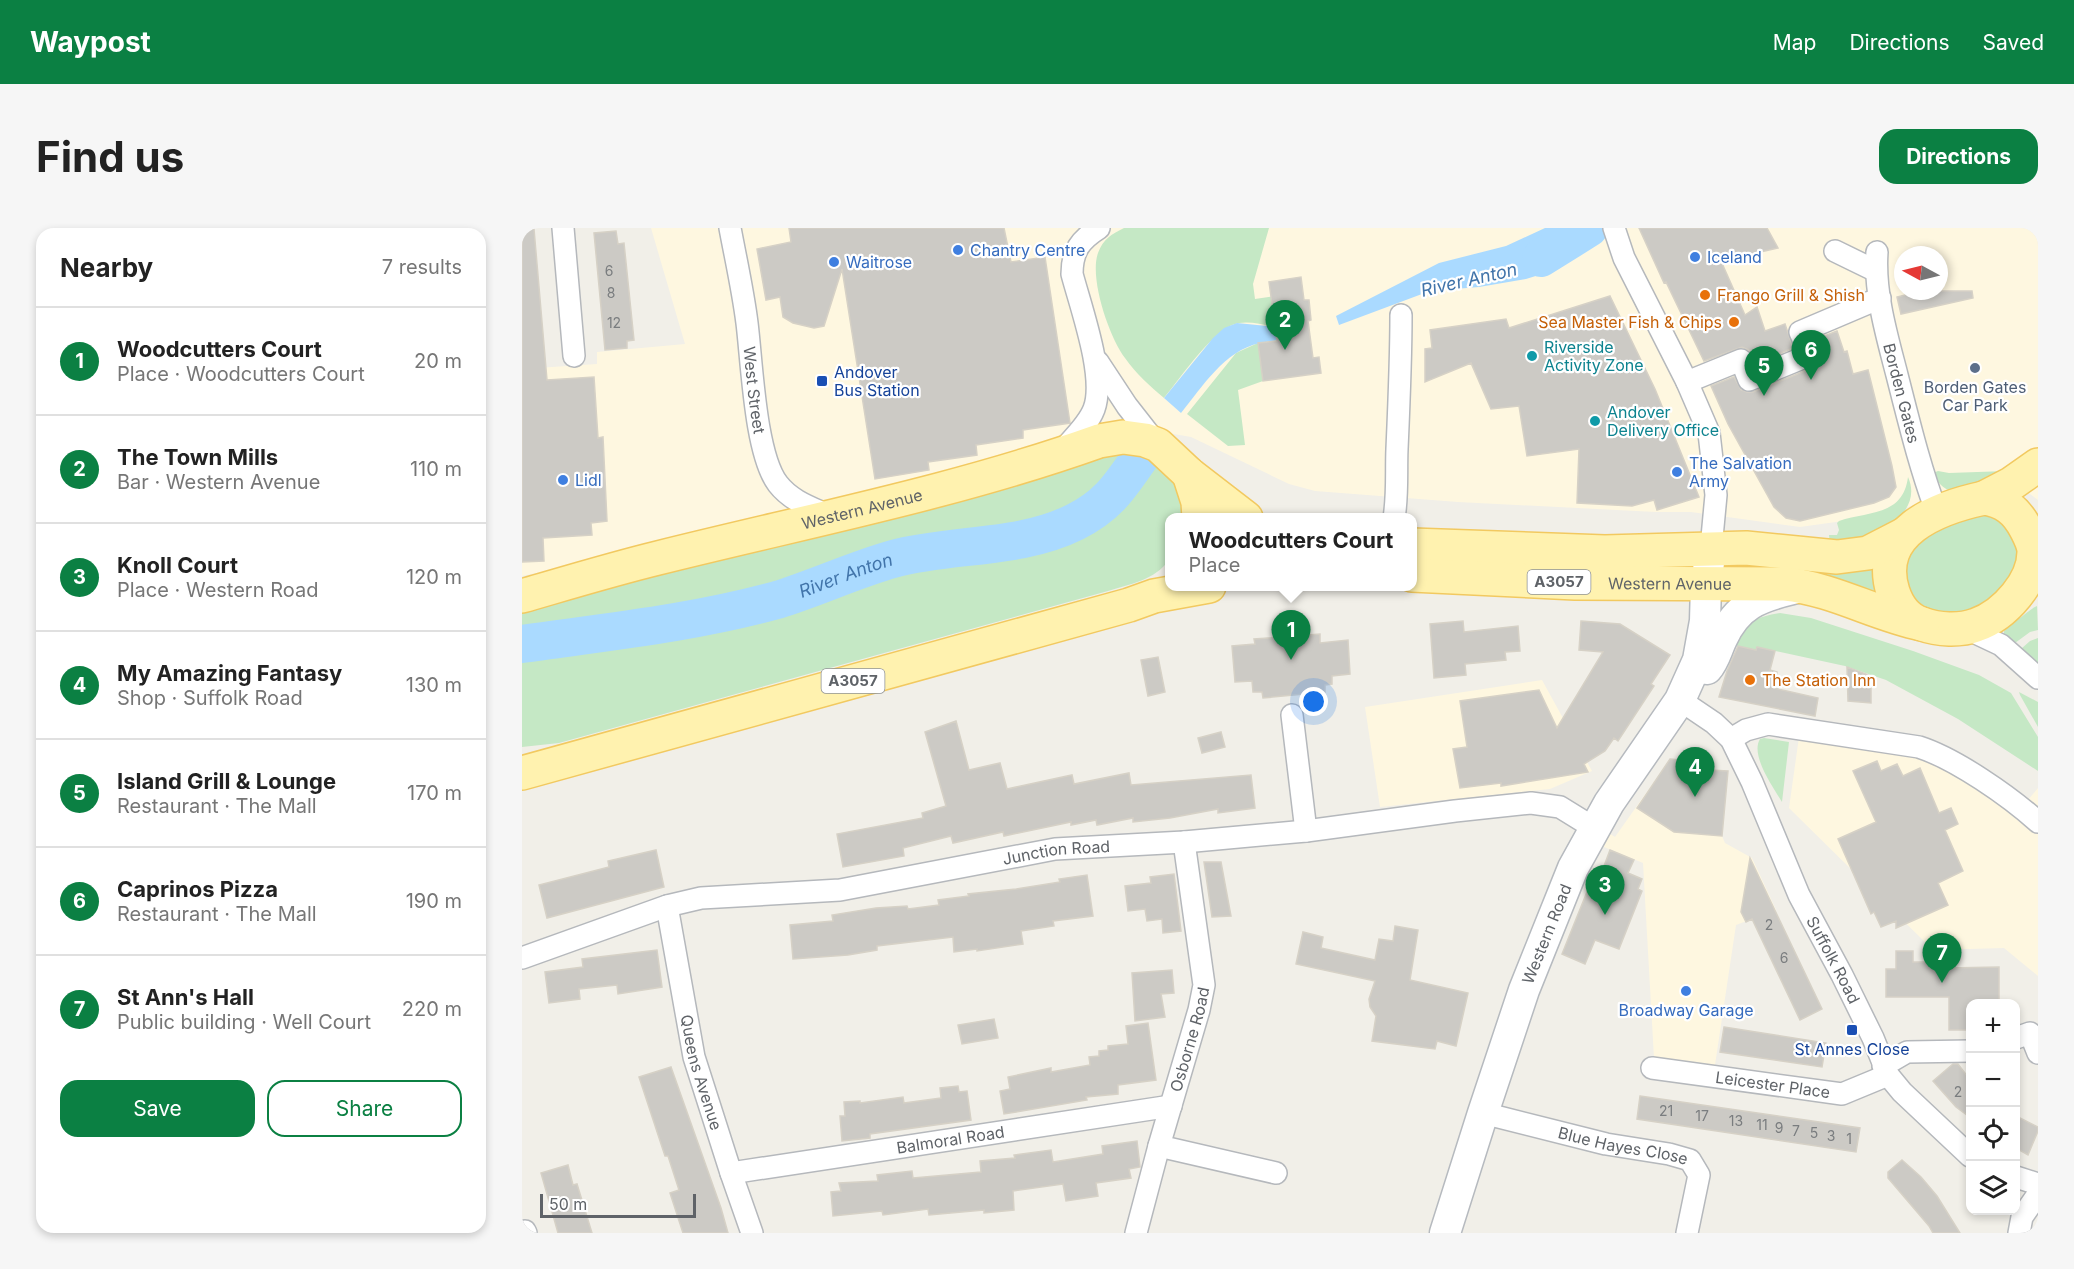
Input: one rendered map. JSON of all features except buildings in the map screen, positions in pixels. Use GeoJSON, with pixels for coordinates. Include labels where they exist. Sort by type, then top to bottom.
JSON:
{"type":"FeatureCollection","features":[{"type":"Feature","properties":{"kind":"main road","name":"Western Avenue"},"geometry":{"type":"LineString","coordinates":[[522,596],[659,558],[832,517],[1059,455],[1112,438],[1135,439],[1158,445],[1189,474],[1240,513]]}},
{"type":"Feature","properties":{"kind":"main road","name":"A3057"},"geometry":{"type":"LineString","coordinates":[[1984,498],[1995,500],[2010,508],[2023,523],[2035,543],[2030,571],[2019,591],[1987,620],[1965,628],[1922,624],[1902,611],[1890,581],[1888,570],[1891,553],[1903,535],[1937,513],[1984,498],[2011,484],[2038,465]]}},
{"type":"Feature","properties":{"kind":"main road","name":"Western Avenue"},"geometry":{"type":"LineString","coordinates":[[1189,474],[1198,502],[1199,513]]}},
{"type":"Feature","properties":{"kind":"main road","name":"Western Avenue"},"geometry":{"type":"LineString","coordinates":[[1421,542],[1605,552],[1711,548],[1769,549],[1827,557],[1847,557],[1878,549],[1903,535]]}},
{"type":"Feature","properties":{"kind":"main road","name":"Western Road"},"geometry":{"type":"LineString","coordinates":[[1445,1233],[1483,1113],[1545,936],[1573,868],[1594,828],[1680,700],[1695,667],[1702,643],[1711,548]]}},
{"type":"Feature","properties":{"kind":"main road","name":"Western Avenue"},"geometry":{"type":"LineString","coordinates":[[1417,575],[1575,583],[1804,586],[1832,593],[1905,621],[1922,624]]}},
{"type":"Feature","properties":{"kind":"main road"},"geometry":{"type":"LineString","coordinates":[[1680,700],[1711,665],[1721,639],[1737,613],[1760,598],[1804,586]]}},
{"type":"Feature","properties":{"kind":"main road","name":"A3057"},"geometry":{"type":"LineString","coordinates":[[532,767],[1110,611],[1162,591]]}},
{"type":"Feature","properties":{"kind":"street"},"geometry":{"type":"LineString","coordinates":[[563,228],[574,356]]}},
{"type":"Feature","properties":{"kind":"street","name":"West Street"},"geometry":{"type":"LineString","coordinates":[[730,228],[747,321],[758,421],[767,463],[772,475],[788,495],[832,517]]}},
{"type":"Feature","properties":{"kind":"street"},"geometry":{"type":"LineString","coordinates":[[1059,455],[1094,411],[1098,397],[1093,353],[1072,274],[1072,262],[1073,254],[1082,240],[1099,228]]}},
{"type":"Feature","properties":{"kind":"street"},"geometry":{"type":"LineString","coordinates":[[1614,228],[1624,258],[1687,382],[1709,434],[1716,512],[1711,548]]}},
{"type":"Feature","properties":{"kind":"street","name":"Borden Gates"},"geometry":{"type":"LineString","coordinates":[[1835,251],[1876,262],[1880,298],[1915,448],[1937,513]]}},
{"type":"Feature","properties":{"kind":"street"},"geometry":{"type":"LineString","coordinates":[[1687,382],[1741,360],[1749,380],[1810,354],[1800,332],[1880,298]]}},
{"type":"Feature","properties":{"kind":"street"},"geometry":{"type":"LineString","coordinates":[[1396,513],[1401,315]]}},
{"type":"Feature","properties":{"kind":"street"},"geometry":{"type":"LineString","coordinates":[[1093,353],[1126,406],[1158,445]]}},
{"type":"Feature","properties":{"kind":"street"},"geometry":{"type":"LineString","coordinates":[[1965,628],[2001,645],[2038,678]]}},
{"type":"Feature","properties":{"kind":"street","name":"Suffolk Road"},"geometry":{"type":"LineString","coordinates":[[1680,700],[1714,723],[1731,739],[1752,782],[1799,895],[1873,1038],[1885,1070],[1902,1092],[1966,1151]]}},
{"type":"Feature","properties":{"kind":"street"},"geometry":{"type":"LineString","coordinates":[[1292,715],[1306,831]]}},
{"type":"Feature","properties":{"kind":"street"},"geometry":{"type":"LineString","coordinates":[[1731,739],[1746,730],[1768,724],[1919,747],[1941,755],[2017,803],[2038,822]]}},
{"type":"Feature","properties":{"kind":"street","name":"Junction Road"},"geometry":{"type":"LineString","coordinates":[[522,958],[667,906],[700,898],[840,890],[1055,849],[1184,842],[1306,831],[1531,803],[1560,807],[1594,828]]}},
{"type":"Feature","properties":{"kind":"street","name":"Osborne Road"},"geometry":{"type":"LineString","coordinates":[[1136,1233],[1204,985],[1184,842]]}},
{"type":"Feature","properties":{"kind":"street","name":"Queens Avenue"},"geometry":{"type":"LineString","coordinates":[[667,906],[694,1057],[730,1173],[752,1233]]}},
{"type":"Feature","properties":{"kind":"street"},"geometry":{"type":"LineString","coordinates":[[2020,1037],[2030,1033],[2038,1053]]}},
{"type":"Feature","properties":{"kind":"street","name":"Leicester Place"},"geometry":{"type":"LineString","coordinates":[[1652,1068],[1842,1094],[1885,1070],[1907,1052],[1966,1051]]}},
{"type":"Feature","properties":{"kind":"street","name":"Balmoral Road"},"geometry":{"type":"LineString","coordinates":[[730,1173],[1171,1106]]}},
{"type":"Feature","properties":{"kind":"street","name":"Blue Hayes Close"},"geometry":{"type":"LineString","coordinates":[[1483,1113],[1606,1144],[1669,1154],[1690,1160],[1700,1174],[1687,1233]]}},
{"type":"Feature","properties":{"kind":"street"},"geometry":{"type":"LineString","coordinates":[[1159,1146],[1276,1173]]}},
{"type":"Feature","properties":{"kind":"street"},"geometry":{"type":"LineString","coordinates":[[2020,1178],[2038,1184]]}},
{"type":"Feature","properties":{"kind":"street"},"geometry":{"type":"LineString","coordinates":[[2018,1233],[2022,1217],[2038,1194]]}},
{"type":"Feature","properties":{"kind":"street"},"geometry":{"type":"LineString","coordinates":[[2009,1215],[2018,1233]]}},
{"type":"Feature","properties":{"kind":"shaded area"},"geometry":{"type":"Polygon","coordinates":[[[651,228],[2038,228],[2038,500],[2002,473],[1886,515],[1800,527],[1691,512],[1458,502],[1315,491],[1289,484],[1191,437],[1116,424],[797,519],[522,576],[522,369],[597,364],[597,352],[685,344],[651,228]]]}},
{"type":"Feature","properties":{"kind":"shaded area"},"geometry":{"type":"Polygon","coordinates":[[[1542,680],[1592,771],[1550,789],[1380,807],[1365,707],[1542,680]]]}},
{"type":"Feature","properties":{"kind":"shaded area"},"geometry":{"type":"Polygon","coordinates":[[[1799,737],[1920,758],[2023,806],[2038,788],[2038,976],[2004,948],[1933,950],[1789,808],[1799,737]]]}},
{"type":"Feature","properties":{"kind":"shaded area"},"geometry":{"type":"Polygon","coordinates":[[[1670,759],[1710,763],[1710,770],[1728,771],[1722,836],[1725,843],[1752,858],[1776,910],[1736,925],[1715,1065],[1654,1058],[1643,863],[1599,845],[1607,832],[1615,837],[1670,759]]]}},
{"type":"Feature","properties":{"kind":"green space"},"geometry":{"type":"Polygon","coordinates":[[[1124,228],[1269,228],[1253,284],[1255,299],[1276,296],[1276,327],[1248,322],[1230,326],[1209,343],[1164,398],[1138,375],[1119,348],[1107,322],[1098,292],[1096,264],[1098,253],[1108,238],[1124,228]]]}},
{"type":"Feature","properties":{"kind":"green space"},"geometry":{"type":"Polygon","coordinates":[[[1258,343],[1263,381],[1238,390],[1245,445],[1228,446],[1187,414],[1236,353],[1258,343]]]}},
{"type":"Feature","properties":{"kind":"green space"},"geometry":{"type":"Polygon","coordinates":[[[1111,449],[1141,451],[1169,474],[1181,496],[1183,513],[1165,513],[1165,565],[1149,577],[1108,591],[559,743],[522,747],[522,607],[1111,449]]]}},
{"type":"Feature","properties":{"kind":"green space"},"geometry":{"type":"Polygon","coordinates":[[[1938,471],[1949,473],[2006,471],[2008,474],[1953,491],[1946,489],[1938,482],[1933,473],[1938,471]]]}},
{"type":"Feature","properties":{"kind":"green space"},"geometry":{"type":"Polygon","coordinates":[[[1908,477],[1911,498],[1901,516],[1891,526],[1874,536],[1830,546],[1829,535],[1837,535],[1839,521],[1891,506],[1905,490],[1908,477]]]}},
{"type":"Feature","properties":{"kind":"green space"},"geometry":{"type":"Polygon","coordinates":[[[1989,511],[2018,537],[2019,567],[1992,599],[1963,612],[1937,613],[1914,603],[1900,563],[1923,533],[1989,511]]]}},
{"type":"Feature","properties":{"kind":"green space"},"geometry":{"type":"Polygon","coordinates":[[[1754,560],[1873,567],[1876,595],[1753,573],[1754,560]]]}},
{"type":"Feature","properties":{"kind":"green space"},"geometry":{"type":"Polygon","coordinates":[[[2037,606],[2038,630],[2030,632],[2015,643],[2004,634],[2004,631],[2037,606]]]}},
{"type":"Feature","properties":{"kind":"green space"},"geometry":{"type":"Polygon","coordinates":[[[1780,613],[1811,618],[1913,651],[1979,675],[2011,693],[2038,737],[2038,771],[1958,719],[1886,680],[1845,666],[1757,647],[1756,650],[1734,645],[1752,622],[1764,616],[1780,613]]]}},
{"type":"Feature","properties":{"kind":"green space"},"geometry":{"type":"Polygon","coordinates":[[[2038,638],[2038,666],[2021,649],[2030,641],[2038,638]]]}},
{"type":"Feature","properties":{"kind":"green space"},"geometry":{"type":"Polygon","coordinates":[[[2019,692],[2038,702],[2038,727],[2020,695],[2019,692]]]}},
{"type":"Feature","properties":{"kind":"green space"},"geometry":{"type":"Polygon","coordinates":[[[1760,739],[1789,742],[1782,802],[1760,762],[1758,746],[1760,739]]]}},
{"type":"Feature","properties":{"kind":"water"},"geometry":{"type":"Polygon","coordinates":[[[1545,228],[1584,228],[1585,234],[1555,270],[1526,279],[1479,287],[1430,291],[1339,325],[1336,316],[1439,263],[1506,246],[1545,228]]]}},
{"type":"Feature","properties":{"kind":"water"},"geometry":{"type":"Polygon","coordinates":[[[1237,323],[1276,327],[1288,339],[1260,343],[1236,354],[1215,371],[1181,413],[1164,398],[1213,338],[1224,328],[1237,323]]]}},
{"type":"Feature","properties":{"kind":"waterway","name":"River Anton"},"geometry":{"type":"LineString","coordinates":[[1541,258],[1589,228]]}},
{"type":"Feature","properties":{"kind":"waterway","name":"River Anton"},"geometry":{"type":"LineString","coordinates":[[522,644],[714,615],[777,600],[893,559],[938,550],[1008,542],[1054,531],[1097,509],[1120,486],[1141,456]]}},
{"type":"Feature","properties":{"kind":"place","name":"Chantry Centre"},"geometry":{"type":"Point","coordinates":[958,250]}},
{"type":"Feature","properties":{"kind":"place","name":"Iceland"},"geometry":{"type":"Point","coordinates":[1695,257]}},
{"type":"Feature","properties":{"kind":"place","name":"Waitrose"},"geometry":{"type":"Point","coordinates":[834,262]}},
{"type":"Feature","properties":{"kind":"place","name":"Frango Grill & Shish"},"geometry":{"type":"Point","coordinates":[1705,295]}},
{"type":"Feature","properties":{"kind":"place","name":"Sea Master Fish & Chips"},"geometry":{"type":"Point","coordinates":[1734,322]}},
{"type":"Feature","properties":{"kind":"place","name":"The Town Mills"},"geometry":{"type":"Point","coordinates":[1285,350]}},
{"type":"Feature","properties":{"kind":"place","name":"Riverside Activity Zone"},"geometry":{"type":"Point","coordinates":[1532,356]}},
{"type":"Feature","properties":{"kind":"place","name":"Borden Gates Car Park"},"geometry":{"type":"Point","coordinates":[1975,368]}},
{"type":"Feature","properties":{"kind":"place","name":"Caprinos Pizza"},"geometry":{"type":"Point","coordinates":[1811,380]}},
{"type":"Feature","properties":{"kind":"place","name":"Andover Bus Station"},"geometry":{"type":"Point","coordinates":[822,381]}},
{"type":"Feature","properties":{"kind":"place","name":"Island Grill & Lounge"},"geometry":{"type":"Point","coordinates":[1764,396]}},
{"type":"Feature","properties":{"kind":"place","name":"Andover Delivery Office"},"geometry":{"type":"Point","coordinates":[1595,421]}},
{"type":"Feature","properties":{"kind":"place","name":"The Salvation Army"},"geometry":{"type":"Point","coordinates":[1677,472]}},
{"type":"Feature","properties":{"kind":"place","name":"Lidl"},"geometry":{"type":"Point","coordinates":[563,480]}},
{"type":"Feature","properties":{"kind":"place","name":"Woodcutters Court"},"geometry":{"type":"Point","coordinates":[1291,660]}},
{"type":"Feature","properties":{"kind":"place","name":"The Station Inn"},"geometry":{"type":"Point","coordinates":[1750,680]}},
{"type":"Feature","properties":{"kind":"place","name":"My Amazing Fantasy"},"geometry":{"type":"Point","coordinates":[1695,797]}},
{"type":"Feature","properties":{"kind":"place","name":"Knoll Court"},"geometry":{"type":"Point","coordinates":[1605,915]}},
{"type":"Feature","properties":{"kind":"place","name":"St Ann's Hall"},"geometry":{"type":"Point","coordinates":[1942,983]}},
{"type":"Feature","properties":{"kind":"place","name":"Broadway Garage"},"geometry":{"type":"Point","coordinates":[1686,991]}},
{"type":"Feature","properties":{"kind":"place","name":"St Annes Close"},"geometry":{"type":"Point","coordinates":[1852,1030]}}]}
